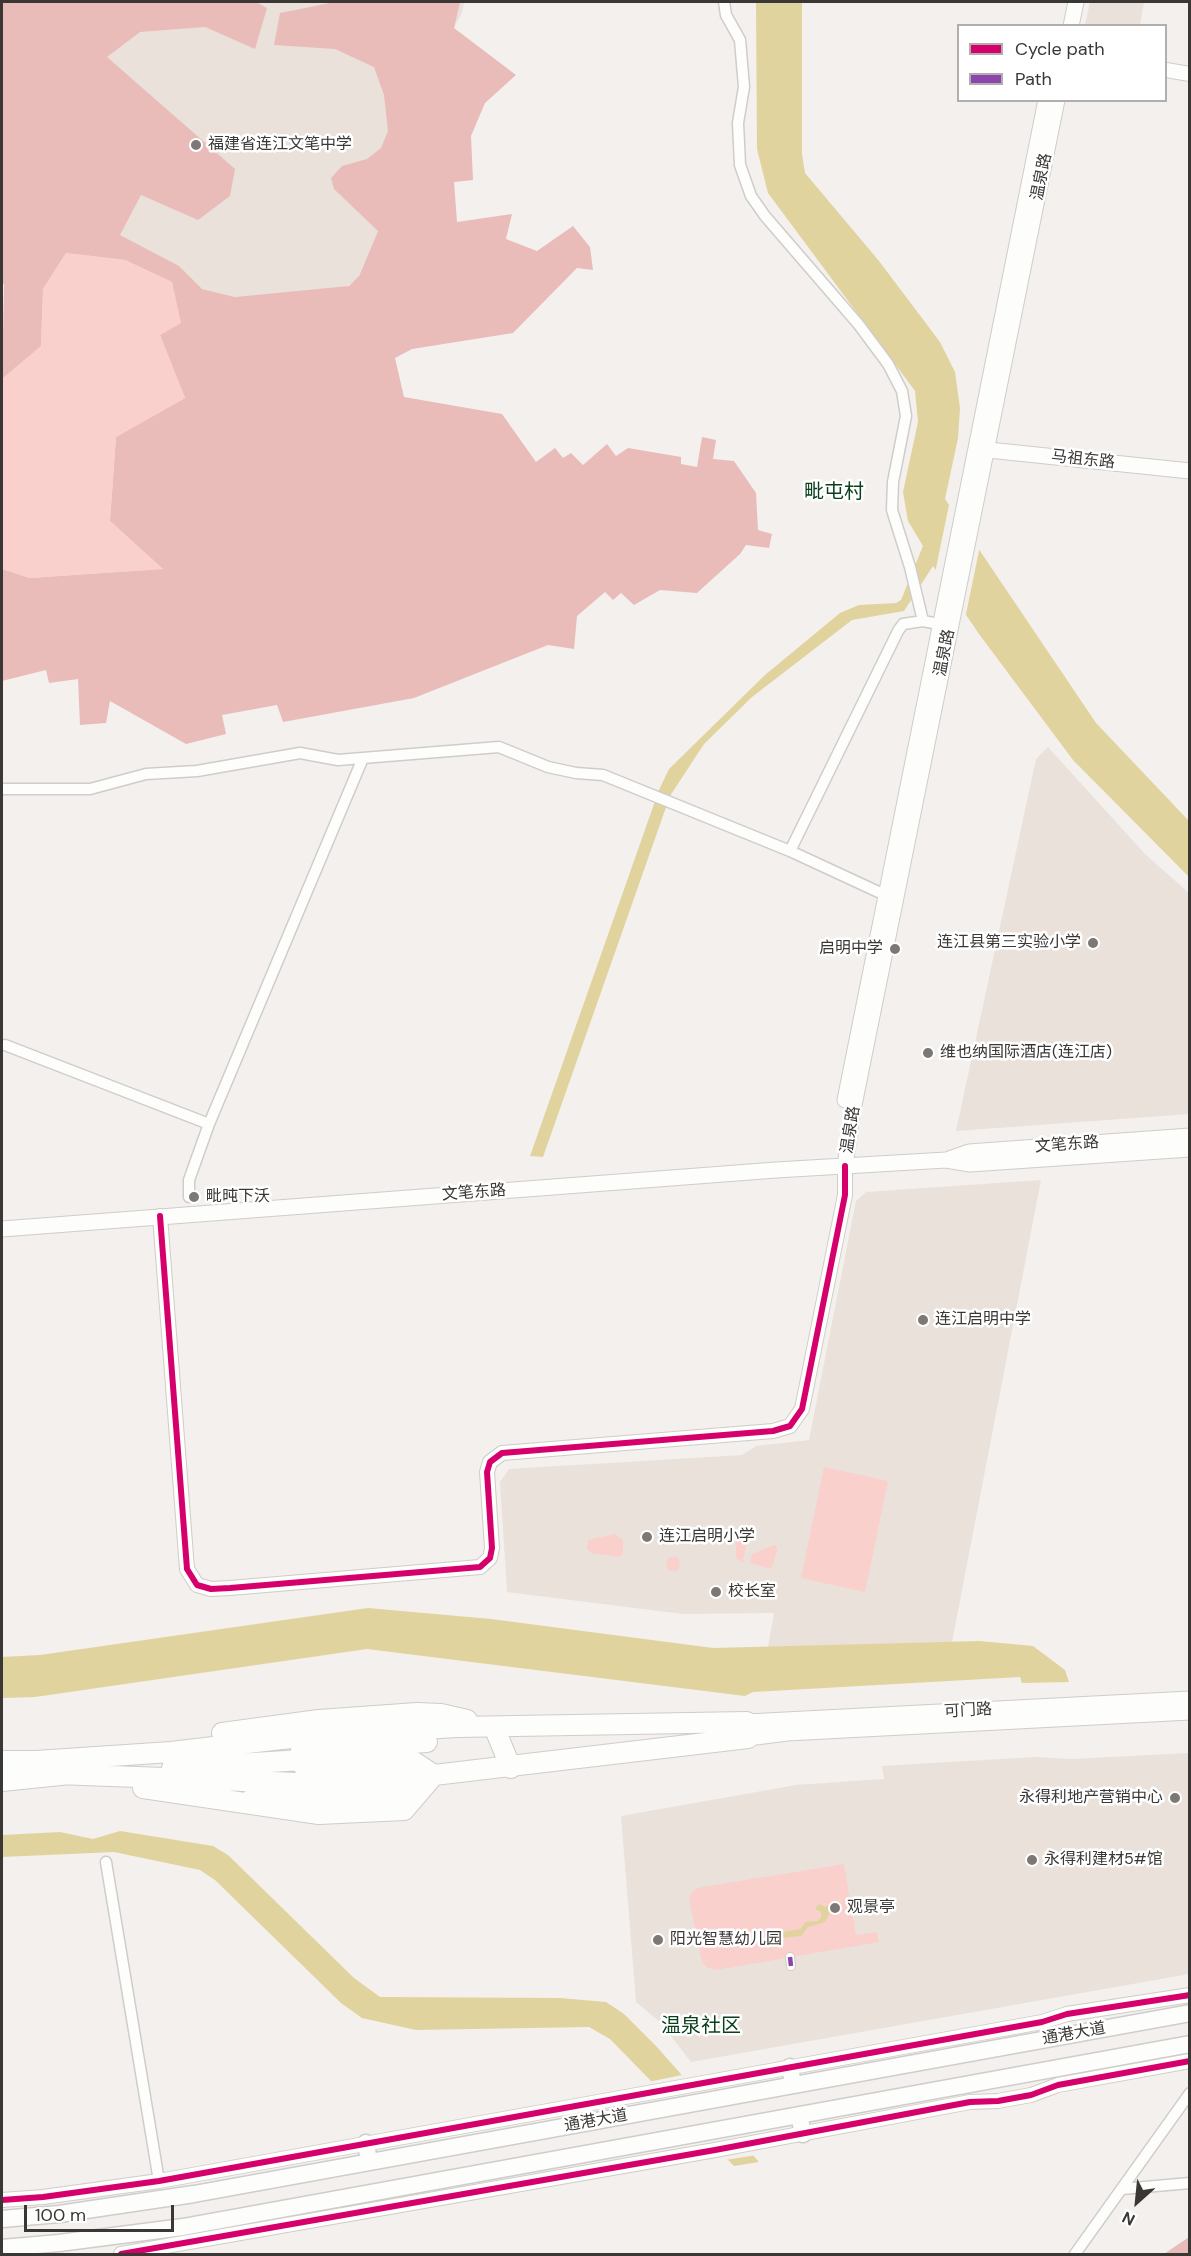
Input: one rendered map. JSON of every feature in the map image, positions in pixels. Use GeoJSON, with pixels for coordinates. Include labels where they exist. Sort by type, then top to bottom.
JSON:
{"type":"FeatureCollection","features":[{"type":"Feature","properties":{"kind":"highway"},"geometry":{"type":"LineString","coordinates":[[2,1763],[171,1752],[308,1736],[494,1727],[747,1730]]}},
{"type":"Feature","properties":{"kind":"highway"},"geometry":{"type":"LineString","coordinates":[[494,1727],[511,1768]]}},
{"type":"Feature","properties":{"kind":"highway"},"geometry":{"type":"LineString","coordinates":[[2,1776],[57,1774],[298,1782],[434,1776],[511,1768],[747,1730]]}},
{"type":"Feature","properties":{"kind":"highway"},"geometry":{"type":"LineString","coordinates":[[2,1781],[57,1774],[319,1814],[404,1810],[434,1776]]}},
{"type":"Feature","properties":{"kind":"main road"},"geometry":{"type":"LineString","coordinates":[[1061,24],[1066,2]]}},
{"type":"Feature","properties":{"kind":"main road"},"geometry":{"type":"LineString","coordinates":[[1071,24],[1076,2]]}},
{"type":"Feature","properties":{"kind":"main road","name":"温泉路"},"geometry":{"type":"LineString","coordinates":[[981,449],[1046,102]]}},
{"type":"Feature","properties":{"kind":"main road","name":"温泉路"},"geometry":{"type":"LineString","coordinates":[[845,1166],[949,605],[1057,102]]}},
{"type":"Feature","properties":{"kind":"main road","name":"马祖东路"},"geometry":{"type":"LineString","coordinates":[[981,449],[1190,471]]}},
{"type":"Feature","properties":{"kind":"main road","name":"温泉路"},"geometry":{"type":"LineString","coordinates":[[845,1166],[842,1114],[939,624],[949,605]]}},
{"type":"Feature","properties":{"kind":"main road","name":"文笔东路"},"geometry":{"type":"LineString","coordinates":[[946,1160],[969,1152],[1190,1136]]}},
{"type":"Feature","properties":{"kind":"main road","name":"文笔东路"},"geometry":{"type":"LineString","coordinates":[[2,1229],[845,1166],[946,1160],[970,1164],[1190,1149]]}},
{"type":"Feature","properties":{"kind":"main road","name":"可门路"},"geometry":{"type":"LineString","coordinates":[[747,1730],[1190,1699]]}},
{"type":"Feature","properties":{"kind":"main road","name":"可门路"},"geometry":{"type":"LineString","coordinates":[[747,1730],[799,1732],[1190,1712]]}},
{"type":"Feature","properties":{"kind":"main road","name":"通港大道"},"geometry":{"type":"LineString","coordinates":[[2,2218],[59,2214],[186,2196],[1190,2013]]}},
{"type":"Feature","properties":{"kind":"main road","name":"通港大道"},"geometry":{"type":"LineString","coordinates":[[2,2248],[70,2242],[191,2226],[1190,2044]]}},
{"type":"Feature","properties":{"kind":"main road"},"geometry":{"type":"LineString","coordinates":[[790,2067],[793,2085]]}},
{"type":"Feature","properties":{"kind":"main road"},"geometry":{"type":"LineString","coordinates":[[799,2115],[803,2134]]}},
{"type":"Feature","properties":{"kind":"main road"},"geometry":{"type":"LineString","coordinates":[[366,2143],[369,2162]]}},
{"type":"Feature","properties":{"kind":"street"},"geometry":{"type":"LineString","coordinates":[[724,2],[726,15],[740,40],[744,87],[738,123],[740,165],[751,195],[765,216],[859,325],[888,364],[902,391],[906,416],[893,482],[892,510],[918,595],[923,621]]}},
{"type":"Feature","properties":{"kind":"street"},"geometry":{"type":"LineString","coordinates":[[1167,70],[1190,74]]}},
{"type":"Feature","properties":{"kind":"street"},"geometry":{"type":"LineString","coordinates":[[790,851],[903,624],[923,621],[939,624]]}},
{"type":"Feature","properties":{"kind":"street"},"geometry":{"type":"LineString","coordinates":[[2,789],[90,789],[146,774],[197,771],[300,753],[338,760],[500,747],[548,767],[576,773],[603,775],[790,851],[885,895]]}},
{"type":"Feature","properties":{"kind":"street"},"geometry":{"type":"LineString","coordinates":[[189,1197],[189,1180],[209,1124],[363,758]]}},
{"type":"Feature","properties":{"kind":"street"},"geometry":{"type":"LineString","coordinates":[[3,1048],[209,1124]]}},
{"type":"Feature","properties":{"kind":"street"},"geometry":{"type":"LineString","coordinates":[[160,1216],[187,1569],[197,1585],[211,1589],[230,1588],[480,1567],[490,1558],[492,1548],[487,1472],[494,1458],[507,1451],[773,1431],[790,1426],[802,1409],[844,1195],[845,1166]]}},
{"type":"Feature","properties":{"kind":"street"},"geometry":{"type":"LineString","coordinates":[[106,1862],[159,2181]]}},
{"type":"Feature","properties":{"kind":"street"},"geometry":{"type":"LineString","coordinates":[[2,2200],[44,2197],[159,2181],[1042,2022],[1067,2014],[1190,1995]]}},
{"type":"Feature","properties":{"kind":"street"},"geometry":{"type":"LineString","coordinates":[[121,2254],[715,2150],[970,2102],[998,2101],[1031,2095],[1058,2085],[1190,2061]]}},
{"type":"Feature","properties":{"kind":"street"},"geometry":{"type":"LineString","coordinates":[[1075,2254],[1190,2094]]}},
{"type":"Feature","properties":{"kind":"street"},"geometry":{"type":"LineString","coordinates":[[1122,2189],[1190,2183]]}},
{"type":"Feature","properties":{"kind":"shaded area","name":"福建省连江文笔中学"},"geometry":{"type":"Polygon","coordinates":[[[2,2],[464,2],[462,13],[399,128],[378,231],[357,280],[344,288],[235,297],[202,289],[114,247],[2,2]]]}},
{"type":"Feature","properties":{"kind":"shaded area"},"geometry":{"type":"Polygon","coordinates":[[[2,2],[256,2],[267,8],[255,49],[205,27],[140,32],[107,57],[235,169],[230,196],[198,220],[141,195],[120,235],[179,266],[202,289],[235,297],[349,286],[359,276],[378,231],[334,189],[331,178],[342,166],[367,159],[381,148],[388,131],[384,95],[374,67],[335,49],[274,45],[280,13],[335,2],[460,2],[454,28],[516,75],[485,103],[471,136],[473,180],[454,182],[457,222],[512,214],[506,239],[537,251],[573,226],[590,247],[593,270],[577,268],[513,333],[412,349],[395,358],[404,397],[502,414],[536,462],[555,448],[563,458],[571,453],[583,465],[607,444],[616,456],[628,448],[681,457],[681,464],[697,467],[702,437],[716,440],[713,459],[734,461],[756,493],[758,530],[772,534],[769,548],[746,545],[740,554],[697,593],[660,590],[634,605],[621,593],[613,600],[605,592],[577,616],[574,649],[548,645],[414,698],[283,722],[277,705],[222,715],[226,734],[186,744],[110,701],[106,723],[80,725],[78,679],[49,683],[46,670],[2,681],[2,569],[30,578],[163,569],[110,521],[116,437],[185,398],[160,335],[181,323],[172,282],[125,260],[66,253],[43,289],[41,346],[2,379],[4,284],[2,283],[2,2]]]}},
{"type":"Feature","properties":{"kind":"shaded area"},"geometry":{"type":"Polygon","coordinates":[[[756,2],[802,2],[802,154],[805,173],[879,261],[940,342],[955,372],[960,408],[958,438],[945,499],[1096,723],[1189,821],[1189,877],[1073,760],[979,634],[933,566],[904,611],[852,620],[752,697],[704,744],[670,796],[543,1157],[530,1156],[659,790],[669,769],[765,675],[840,613],[859,605],[896,603],[901,600],[923,546],[908,521],[903,492],[918,422],[915,391],[768,193],[757,149],[756,2]]]}},
{"type":"Feature","properties":{"kind":"shaded area"},"geometry":{"type":"Polygon","coordinates":[[[1090,2],[1144,2],[1140,24],[1085,24],[1090,2]]]}},
{"type":"Feature","properties":{"kind":"shaded area"},"geometry":{"type":"Polygon","coordinates":[[[66,253],[125,260],[172,282],[182,323],[160,335],[185,398],[116,437],[110,521],[163,569],[30,578],[2,569],[2,379],[41,346],[43,289],[66,253]]]}},
{"type":"Feature","properties":{"kind":"shaded area","name":"连江县第三实验小学"},"geometry":{"type":"Polygon","coordinates":[[[1048,747],[1145,854],[1189,893],[1189,1114],[956,1131],[1036,759],[1048,747]]]}},
{"type":"Feature","properties":{"kind":"shaded area","name":"连江启明中学"},"geometry":{"type":"Polygon","coordinates":[[[1041,1180],[952,1642],[768,1647],[774,1613],[683,1614],[507,1592],[500,1482],[509,1469],[742,1455],[756,1446],[809,1440],[856,1201],[866,1192],[1041,1180]]]}},
{"type":"Feature","properties":{"kind":"shaded area"},"geometry":{"type":"Polygon","coordinates":[[[824,1467],[888,1481],[865,1592],[801,1578],[824,1467]]]}},
{"type":"Feature","properties":{"kind":"shaded area"},"geometry":{"type":"Polygon","coordinates":[[[615,1534],[623,1540],[623,1553],[620,1557],[591,1553],[587,1549],[588,1540],[615,1534]]]}},
{"type":"Feature","properties":{"kind":"shaded area"},"geometry":{"type":"Polygon","coordinates":[[[740,1536],[747,1539],[743,1563],[736,1558],[736,1542],[740,1536]]]}},
{"type":"Feature","properties":{"kind":"shaded area"},"geometry":{"type":"Polygon","coordinates":[[[774,1545],[777,1547],[777,1552],[771,1569],[750,1563],[752,1554],[774,1545]]]}},
{"type":"Feature","properties":{"kind":"shaded area"},"geometry":{"type":"Polygon","coordinates":[[[673,1557],[678,1559],[680,1564],[678,1569],[673,1571],[668,1569],[666,1564],[668,1559],[673,1557]]]}},
{"type":"Feature","properties":{"kind":"shaded area"},"geometry":{"type":"Polygon","coordinates":[[[368,1608],[491,1619],[713,1648],[979,1641],[1033,1646],[1065,1670],[1069,1682],[1022,1683],[1020,1677],[753,1692],[745,1696],[367,1649],[35,1697],[2,1698],[2,1657],[40,1655],[368,1608]]]}},
{"type":"Feature","properties":{"kind":"shaded area"},"geometry":{"type":"Polygon","coordinates":[[[1189,1753],[1189,1974],[691,2062],[660,2022],[636,2002],[621,1816],[796,1785],[884,1779],[882,1766],[1034,1757],[1072,1759],[1189,1753]]]}},
{"type":"Feature","properties":{"kind":"shaded area"},"geometry":{"type":"Polygon","coordinates":[[[120,1831],[213,1846],[228,1855],[354,1978],[380,1997],[560,1998],[606,2002],[624,2014],[656,2046],[759,2162],[734,2166],[610,2039],[589,2027],[416,2030],[362,2018],[341,2003],[215,1880],[200,1870],[114,1852],[2,1857],[2,1835],[60,1832],[93,1839],[120,1831]]]}},
{"type":"Feature","properties":{"kind":"shaded area"},"geometry":{"type":"Polygon","coordinates":[[[844,1864],[856,1935],[877,1932],[879,1942],[716,1970],[708,1968],[702,1962],[689,1899],[691,1893],[697,1888],[844,1864]]]}},
{"type":"Feature","properties":{"kind":"shaded area"},"geometry":{"type":"Polygon","coordinates":[[[819,1904],[825,1907],[829,1905],[830,1912],[825,1922],[808,1927],[801,1936],[772,1939],[772,1936],[782,1932],[801,1929],[805,1922],[818,1921],[821,1912],[815,1909],[819,1904]]]}},
{"type":"Feature","properties":{"kind":"shaded area"},"geometry":{"type":"Polygon","coordinates":[[[1189,2237],[1189,2254],[1164,2254],[1189,2237]]]}},
{"type":"Feature","properties":{"kind":"pier"},"geometry":{"type":"Polygon","coordinates":[[[950,500],[980,546],[965,619],[935,573],[950,500]]]}},
{"type":"Feature","properties":{"kind":"pier"},"geometry":{"type":"Polygon","coordinates":[[[682,2075],[757,2155],[725,2160],[648,2082],[682,2075]]]}},
{"type":"Feature","properties":{"kind":"marked path"},"geometry":{"type":"LineString","coordinates":[[790,1957],[791,1966]]}},
{"type":"Feature","properties":{"kind":"cycle path"},"geometry":{"type":"LineString","coordinates":[[160,1216],[187,1569],[197,1585],[211,1589],[230,1588],[480,1567],[490,1558],[492,1548],[487,1472],[490,1462],[502,1453],[773,1431],[790,1426],[802,1409],[845,1195],[845,1166]]}},
{"type":"Feature","properties":{"kind":"cycle path"},"geometry":{"type":"LineString","coordinates":[[2,2200],[43,2197],[159,2181],[1042,2022],[1067,2014],[1190,1995]]}},
{"type":"Feature","properties":{"kind":"cycle path"},"geometry":{"type":"LineString","coordinates":[[121,2254],[715,2150],[970,2102],[998,2101],[1031,2095],[1058,2085],[1190,2061]]}},
{"type":"Feature","properties":{"kind":"place","name":"福建省连江文笔中学"},"geometry":{"type":"Point","coordinates":[196,145]}},
{"type":"Feature","properties":{"kind":"place","name":"连江县第三实验小学"},"geometry":{"type":"Point","coordinates":[1093,943]}},
{"type":"Feature","properties":{"kind":"place","name":"启明中学"},"geometry":{"type":"Point","coordinates":[895,949]}},
{"type":"Feature","properties":{"kind":"place","name":"维也纳国际酒店(连江店)"},"geometry":{"type":"Point","coordinates":[928,1053]}},
{"type":"Feature","properties":{"kind":"place","name":"毗旽下沃"},"geometry":{"type":"Point","coordinates":[194,1197]}},
{"type":"Feature","properties":{"kind":"place","name":"连江启明中学"},"geometry":{"type":"Point","coordinates":[923,1320]}},
{"type":"Feature","properties":{"kind":"place","name":"连江启明小学"},"geometry":{"type":"Point","coordinates":[647,1537]}},
{"type":"Feature","properties":{"kind":"place","name":"校长室"},"geometry":{"type":"Point","coordinates":[716,1592]}},
{"type":"Feature","properties":{"kind":"place","name":"永得利地产营销中心"},"geometry":{"type":"Point","coordinates":[1175,1798]}},
{"type":"Feature","properties":{"kind":"place","name":"永得利建材5#馆"},"geometry":{"type":"Point","coordinates":[1032,1860]}},
{"type":"Feature","properties":{"kind":"place","name":"观景亭"},"geometry":{"type":"Point","coordinates":[835,1908]}},
{"type":"Feature","properties":{"kind":"place","name":"阳光智慧幼儿园"},"geometry":{"type":"Point","coordinates":[658,1940]}},
{"type":"Feature","properties":{"kind":"district","name":"毗屯村"},"geometry":{"type":"Point","coordinates":[834,493]}},
{"type":"Feature","properties":{"kind":"district","name":"温泉社区"},"geometry":{"type":"Point","coordinates":[701,2027]}}]}
